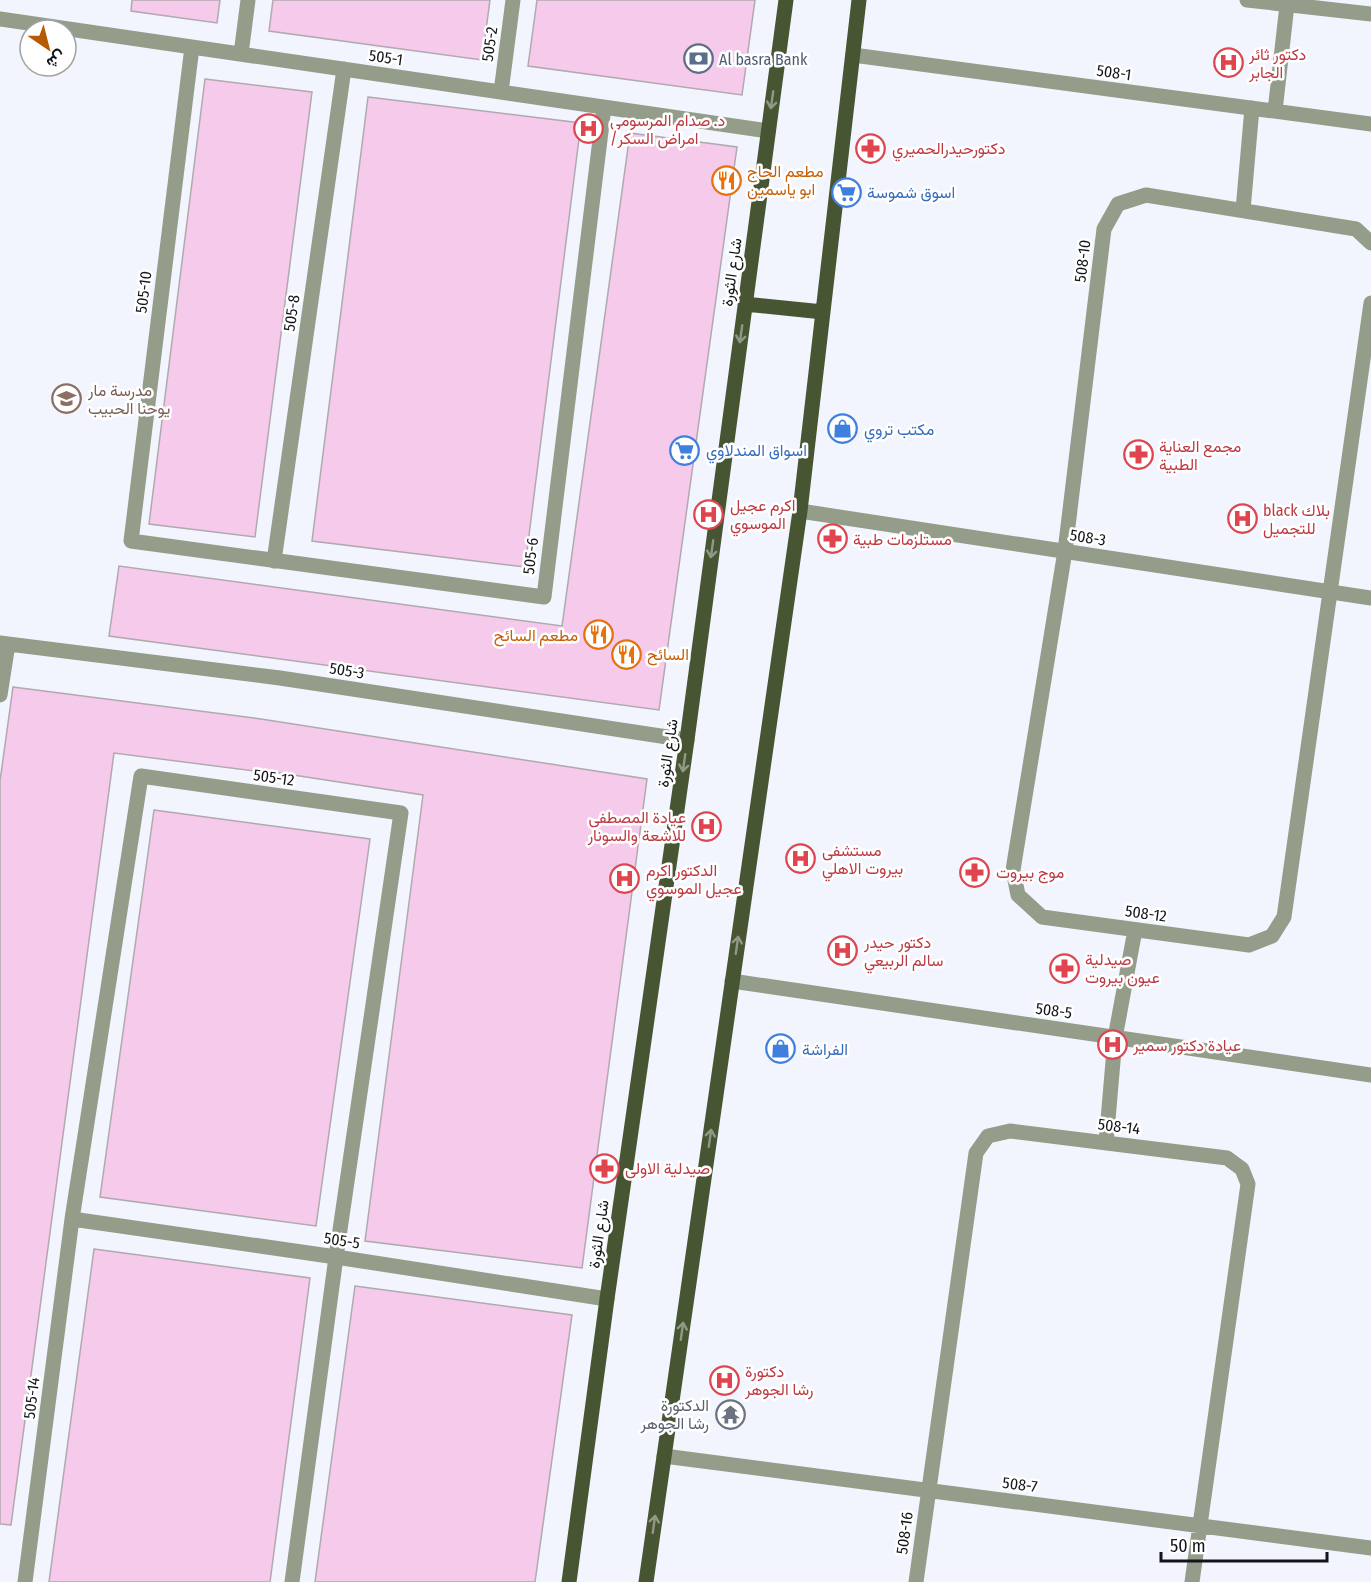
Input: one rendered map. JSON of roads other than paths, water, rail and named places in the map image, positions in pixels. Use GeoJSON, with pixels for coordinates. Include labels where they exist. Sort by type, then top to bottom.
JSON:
{"type":"FeatureCollection","features":[{"type":"Feature","properties":{"kind":"main road","name":"شارع الثورة"},"geometry":{"type":"LineString","coordinates":[[569,1582],[687,740],[786,0]]}},
{"type":"Feature","properties":{"kind":"main road"},"geometry":{"type":"LineString","coordinates":[[646,1582],[800,511],[859,0]]}},
{"type":"Feature","properties":{"kind":"main road"},"geometry":{"type":"LineString","coordinates":[[745,304],[823,312]]}},
{"type":"Feature","properties":{"kind":"street"},"geometry":{"type":"LineString","coordinates":[[241,54],[248,0]]}},
{"type":"Feature","properties":{"kind":"street","name":"505-2"},"geometry":{"type":"LineString","coordinates":[[501,92],[513,0]]}},
{"type":"Feature","properties":{"kind":"street"},"geometry":{"type":"LineString","coordinates":[[1247,0],[1371,14]]}},
{"type":"Feature","properties":{"kind":"street"},"geometry":{"type":"LineString","coordinates":[[1275,111],[1287,5]]}},
{"type":"Feature","properties":{"kind":"street","name":"505-1"},"geometry":{"type":"LineString","coordinates":[[0,19],[768,131]]}},
{"type":"Feature","properties":{"kind":"street","name":"505-10"},"geometry":{"type":"LineString","coordinates":[[130,542],[192,47]]}},
{"type":"Feature","properties":{"kind":"street","name":"508-1"},"geometry":{"type":"LineString","coordinates":[[852,55],[1371,124]]}},
{"type":"Feature","properties":{"kind":"street","name":"505-8"},"geometry":{"type":"LineString","coordinates":[[274,561],[344,69]]}},
{"type":"Feature","properties":{"kind":"street","name":"505-6"},"geometry":{"type":"LineString","coordinates":[[130,542],[544,597],[604,107]]}},
{"type":"Feature","properties":{"kind":"street"},"geometry":{"type":"LineString","coordinates":[[1244,210],[1252,108]]}},
{"type":"Feature","properties":{"kind":"street","name":"508-10"},"geometry":{"type":"LineString","coordinates":[[1065,551],[1104,229],[1118,204],[1146,195],[1244,210],[1356,229],[1371,243]]}},
{"type":"Feature","properties":{"kind":"street"},"geometry":{"type":"LineString","coordinates":[[1331,592],[1371,303]]}},
{"type":"Feature","properties":{"kind":"street","name":"508-3"},"geometry":{"type":"LineString","coordinates":[[800,511],[1371,598]]}},
{"type":"Feature","properties":{"kind":"street","name":"508-12"},"geometry":{"type":"LineString","coordinates":[[1065,551],[1013,870],[1018,895],[1042,916],[1249,945],[1272,936],[1284,917],[1331,592]]}},
{"type":"Feature","properties":{"kind":"street"},"geometry":{"type":"LineString","coordinates":[[0,695],[4,643]]}},
{"type":"Feature","properties":{"kind":"street","name":"505-3"},"geometry":{"type":"LineString","coordinates":[[4,643],[280,678],[687,740]]}},
{"type":"Feature","properties":{"kind":"street","name":"505-12"},"geometry":{"type":"LineString","coordinates":[[72,1219],[141,776],[401,813],[336,1257]]}},
{"type":"Feature","properties":{"kind":"street"},"geometry":{"type":"LineString","coordinates":[[1106,1143],[1115,1038],[1135,930]]}},
{"type":"Feature","properties":{"kind":"street","name":"508-5"},"geometry":{"type":"LineString","coordinates":[[732,981],[1371,1075]]}},
{"type":"Feature","properties":{"kind":"street","name":"508-14"},"geometry":{"type":"LineString","coordinates":[[929,1490],[976,1153],[988,1136],[1010,1131],[1227,1158],[1242,1170],[1248,1184],[1200,1526]]}},
{"type":"Feature","properties":{"kind":"street","name":"505-5"},"geometry":{"type":"LineString","coordinates":[[72,1219],[607,1299]]}},
{"type":"Feature","properties":{"kind":"street","name":"505-14"},"geometry":{"type":"LineString","coordinates":[[25,1582],[72,1219]]}},
{"type":"Feature","properties":{"kind":"street"},"geometry":{"type":"LineString","coordinates":[[292,1582],[336,1257]]}},
{"type":"Feature","properties":{"kind":"street","name":"508-7"},"geometry":{"type":"LineString","coordinates":[[664,1456],[1371,1548]]}},
{"type":"Feature","properties":{"kind":"street","name":"508-16"},"geometry":{"type":"LineString","coordinates":[[916,1582],[929,1490]]}},
{"type":"Feature","properties":{"kind":"street"},"geometry":{"type":"LineString","coordinates":[[1192,1582],[1200,1526]]}},
{"type":"Feature","properties":{"kind":"place","name":"Al basra Bank"},"geometry":{"type":"Point","coordinates":[698,59]}},
{"type":"Feature","properties":{"kind":"place","name":"دكتور ثائر الجابر"},"geometry":{"type":"Point","coordinates":[1228,63]}},
{"type":"Feature","properties":{"kind":"place","name":"د. صدام المرسومي /امراض السكر"},"geometry":{"type":"Point","coordinates":[589,129]}},
{"type":"Feature","properties":{"kind":"place","name":"دكتورحيدرالحميري"},"geometry":{"type":"Point","coordinates":[871,148]}},
{"type":"Feature","properties":{"kind":"place","name":"مطعم الحاج ابو ياسمين"},"geometry":{"type":"Point","coordinates":[726,180]}},
{"type":"Feature","properties":{"kind":"place","name":"اسوق شموسة"},"geometry":{"type":"Point","coordinates":[846,192]}},
{"type":"Feature","properties":{"kind":"place","name":"مدرسة مار يوحنا الحبيب"},"geometry":{"type":"Point","coordinates":[67,399]}},
{"type":"Feature","properties":{"kind":"place","name":"مكتب تروي"},"geometry":{"type":"Point","coordinates":[843,429]}},
{"type":"Feature","properties":{"kind":"place","name":"اسواق المندلاوي"},"geometry":{"type":"Point","coordinates":[685,450]}},
{"type":"Feature","properties":{"kind":"place","name":"مجمع العناية الطبية"},"geometry":{"type":"Point","coordinates":[1138,455]}},
{"type":"Feature","properties":{"kind":"place","name":"اكرم عجيل الموسوي"},"geometry":{"type":"Point","coordinates":[709,514]}},
{"type":"Feature","properties":{"kind":"place","name":"black بلاك للتجميل"},"geometry":{"type":"Point","coordinates":[1242,519]}},
{"type":"Feature","properties":{"kind":"place","name":"مستلزمات طبية"},"geometry":{"type":"Point","coordinates":[832,539]}},
{"type":"Feature","properties":{"kind":"place","name":"مطعم السائح"},"geometry":{"type":"Point","coordinates":[599,635]}},
{"type":"Feature","properties":{"kind":"place","name":"السائح"},"geometry":{"type":"Point","coordinates":[626,654]}},
{"type":"Feature","properties":{"kind":"place","name":"عيادة المصطفى للاشعة والسونار"},"geometry":{"type":"Point","coordinates":[707,826]}},
{"type":"Feature","properties":{"kind":"place","name":"مستشفى بيروت الاهلي"},"geometry":{"type":"Point","coordinates":[801,859]}},
{"type":"Feature","properties":{"kind":"place","name":"موج بيروت"},"geometry":{"type":"Point","coordinates":[975,872]}},
{"type":"Feature","properties":{"kind":"place","name":"الدكتور اكرم عجيل الموسوي"},"geometry":{"type":"Point","coordinates":[625,879]}},
{"type":"Feature","properties":{"kind":"place","name":"دكتور حيدر سالم الربيعي"},"geometry":{"type":"Point","coordinates":[843,951]}},
{"type":"Feature","properties":{"kind":"place","name":"صيدلية عيون بيروت"},"geometry":{"type":"Point","coordinates":[1064,968]}},
{"type":"Feature","properties":{"kind":"place","name":"عيادة دكتور سمير"},"geometry":{"type":"Point","coordinates":[1112,1045]}},
{"type":"Feature","properties":{"kind":"place","name":"الفراشة"},"geometry":{"type":"Point","coordinates":[781,1049]}},
{"type":"Feature","properties":{"kind":"place","name":"صيدلية الاولى"},"geometry":{"type":"Point","coordinates":[604,1168]}},
{"type":"Feature","properties":{"kind":"place","name":"دكتورة رشا الجوهر"},"geometry":{"type":"Point","coordinates":[724,1380]}},
{"type":"Feature","properties":{"kind":"place","name":"الدكتورة رشا الجوهر"},"geometry":{"type":"Point","coordinates":[730,1414]}}]}
